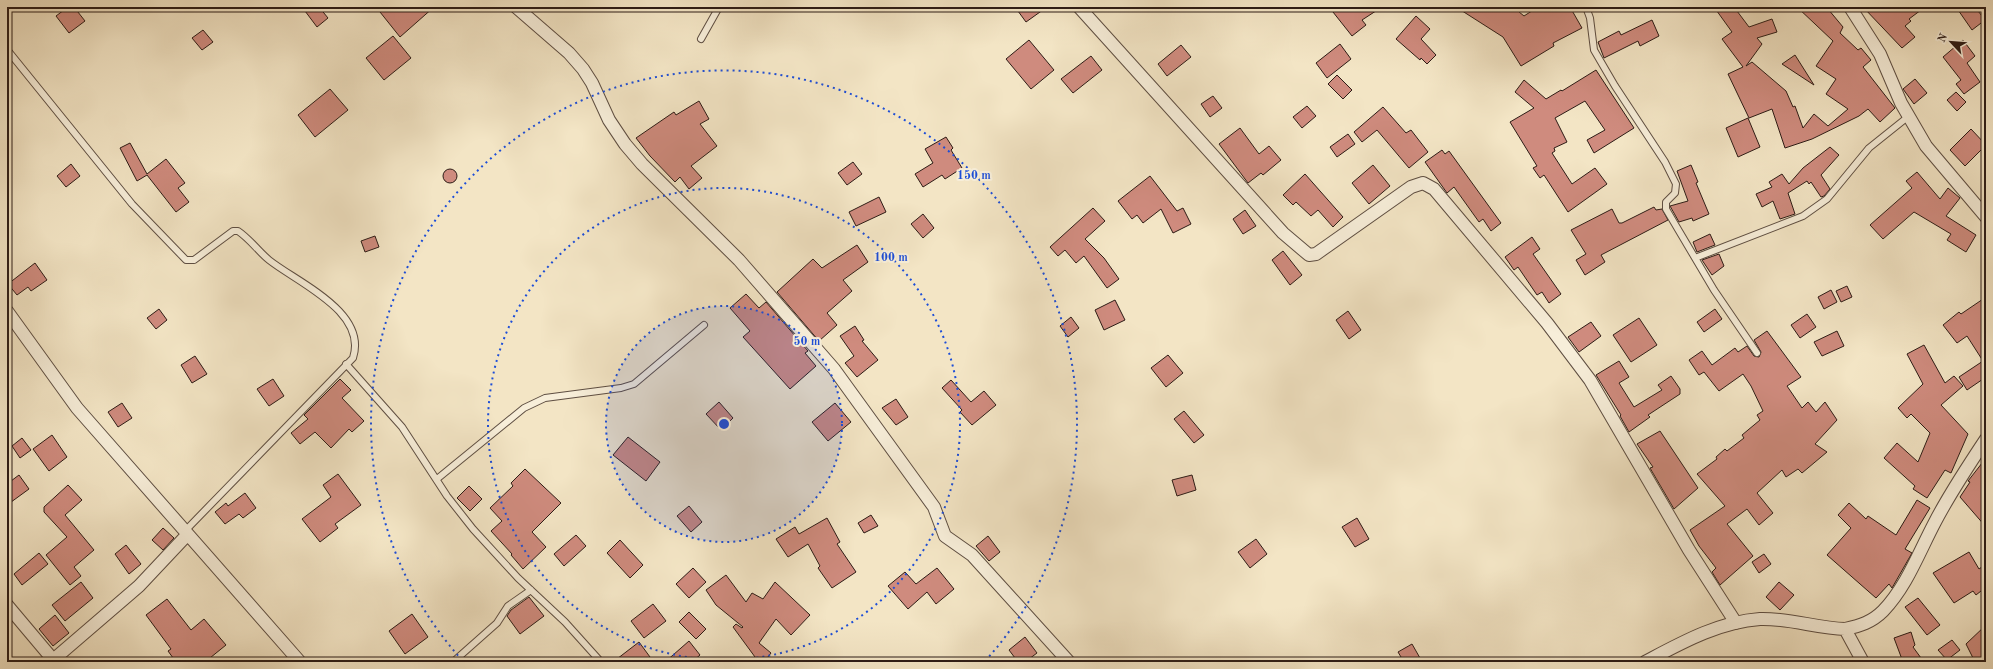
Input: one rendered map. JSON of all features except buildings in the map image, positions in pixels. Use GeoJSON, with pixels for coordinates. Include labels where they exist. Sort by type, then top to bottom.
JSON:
{"type":"FeatureCollection","features":[{"type":"Feature","properties":{"kind":"street"},"geometry":{"type":"LineString","coordinates":[[516,7],[583,69],[592,83],[609,120],[625,144],[642,164],[739,260],[834,369],[874,425],[896,452],[934,507],[945,536],[972,555],[1069,662]]}},
{"type":"Feature","properties":{"kind":"street"},"geometry":{"type":"LineString","coordinates":[[1079,7],[1283,233],[1309,255],[1316,254],[1411,187],[1423,183],[1434,190],[1547,323],[1590,380],[1689,550],[1736,623]]}},
{"type":"Feature","properties":{"kind":"street"},"geometry":{"type":"LineString","coordinates":[[1850,7],[1880,54],[1901,103],[1926,146],[1986,217]]}},
{"type":"Feature","properties":{"kind":"street"},"geometry":{"type":"LineString","coordinates":[[7,311],[77,408],[300,662]]}},
{"type":"Feature","properties":{"kind":"street"},"geometry":{"type":"LineString","coordinates":[[1645,662],[1708,631],[1736,623],[1760,619],[1845,629],[1859,626],[1871,621],[1883,611],[1903,585],[1950,494],[1986,438]]}},
{"type":"Feature","properties":{"kind":"street"},"geometry":{"type":"LineString","coordinates":[[7,605],[54,661],[139,586],[186,533]]}},
{"type":"Feature","properties":{"kind":"street"},"geometry":{"type":"LineString","coordinates":[[1845,629],[1862,662]]}},
{"type":"Feature","properties":{"kind":"lane"},"geometry":{"type":"LineString","coordinates":[[701,39],[719,7]]}},
{"type":"Feature","properties":{"kind":"lane"},"geometry":{"type":"LineString","coordinates":[[1586,7],[1590,18],[1594,50],[1615,86],[1665,162],[1676,184],[1675,193],[1666,202],[1666,209],[1728,312],[1757,352]]}},
{"type":"Feature","properties":{"kind":"lane"},"geometry":{"type":"LineString","coordinates":[[9,52],[132,204],[186,260],[194,260],[233,231],[238,231],[268,259],[318,292],[339,310],[353,333],[356,349],[353,358],[186,533]]}},
{"type":"Feature","properties":{"kind":"lane"},"geometry":{"type":"LineString","coordinates":[[1695,258],[1803,216],[1827,199],[1869,148],[1909,116]]}},
{"type":"Feature","properties":{"kind":"lane"},"geometry":{"type":"LineString","coordinates":[[437,479],[524,408],[545,398],[621,388],[634,384],[704,325]]}},
{"type":"Feature","properties":{"kind":"lane"},"geometry":{"type":"LineString","coordinates":[[346,364],[402,427],[447,496],[473,529],[531,590],[565,622],[601,662]]}},
{"type":"Feature","properties":{"kind":"lane"},"geometry":{"type":"LineString","coordinates":[[453,662],[497,623],[508,606],[531,590]]}}]}
